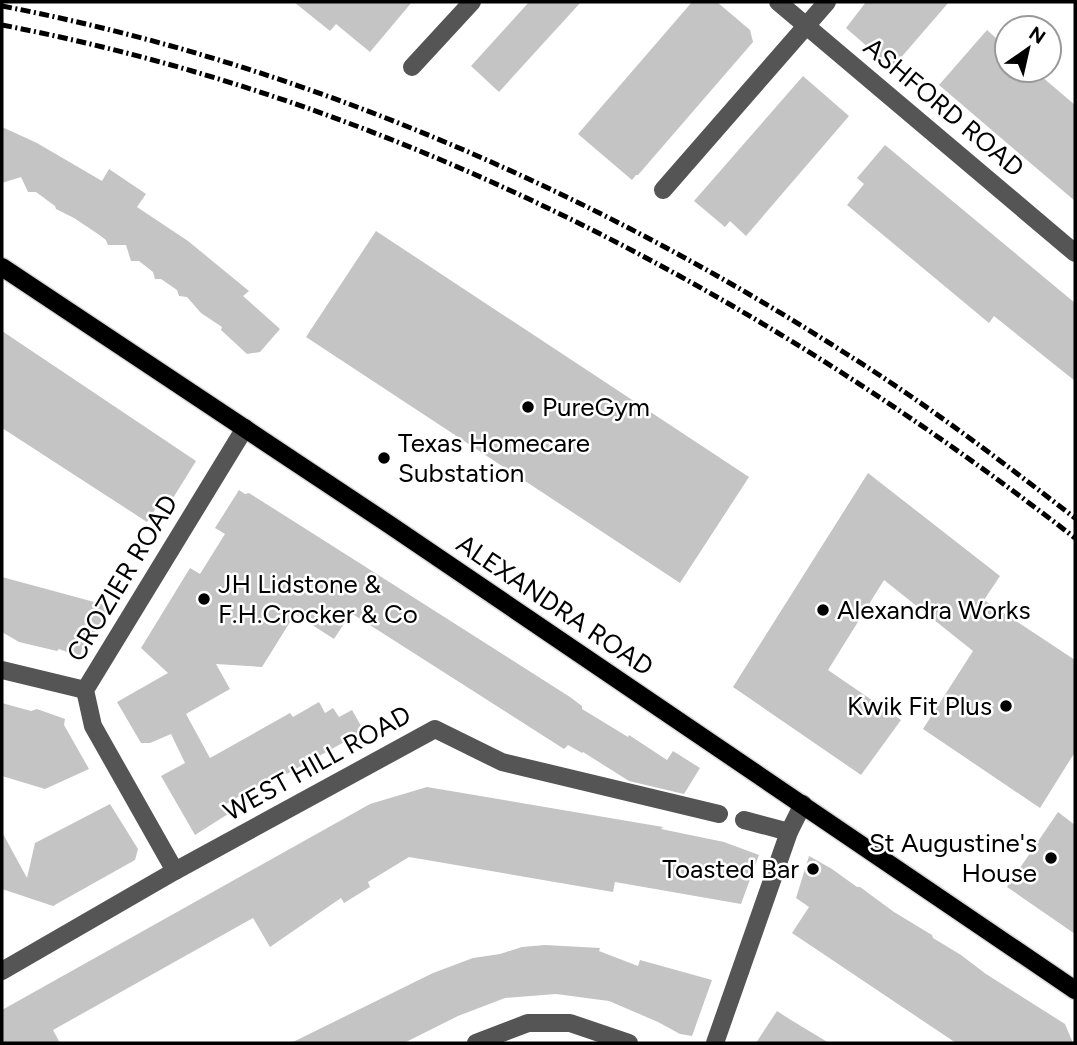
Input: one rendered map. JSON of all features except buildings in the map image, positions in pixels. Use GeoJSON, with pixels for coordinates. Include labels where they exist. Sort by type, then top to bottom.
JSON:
{"type":"FeatureCollection","features":[{"type":"Feature","properties":{"kind":"main road","name":"ALEXANDRA ROAD"},"geometry":{"type":"LineString","coordinates":[[2,267],[246,428],[1075,990]]}},
{"type":"Feature","properties":{"kind":"street"},"geometry":{"type":"LineString","coordinates":[[412,67],[472,2]]}},
{"type":"Feature","properties":{"kind":"street","name":"ASHFORD ROAD"},"geometry":{"type":"LineString","coordinates":[[778,2],[1075,253]]}},
{"type":"Feature","properties":{"kind":"street"},"geometry":{"type":"LineString","coordinates":[[663,190],[827,2]]}},
{"type":"Feature","properties":{"kind":"street","name":"CROZIER ROAD"},"geometry":{"type":"LineString","coordinates":[[174,871],[93,726],[85,690],[246,428]]}},
{"type":"Feature","properties":{"kind":"street"},"geometry":{"type":"LineString","coordinates":[[2,670],[85,690]]}},
{"type":"Feature","properties":{"kind":"street","name":"WEST HILL ROAD"},"geometry":{"type":"LineString","coordinates":[[2,971],[174,871],[435,729],[502,762],[719,814]]}},
{"type":"Feature","properties":{"kind":"street"},"geometry":{"type":"LineString","coordinates":[[715,1043],[789,832],[803,804]]}},
{"type":"Feature","properties":{"kind":"street"},"geometry":{"type":"LineString","coordinates":[[744,820],[789,832]]}},
{"type":"Feature","properties":{"kind":"street"},"geometry":{"type":"LineString","coordinates":[[475,1043],[528,1023],[570,1023],[629,1043]]}},
{"type":"Feature","properties":{"kind":"railway"},"geometry":{"type":"LineString","coordinates":[[2,6],[113,31],[223,61],[332,98],[440,140],[545,187],[648,238],[845,353],[933,412],[1075,518]]}},
{"type":"Feature","properties":{"kind":"railway"},"geometry":{"type":"LineString","coordinates":[[2,25],[149,59],[292,103],[432,156],[568,218],[701,288],[830,365],[955,449],[1075,538]]}},
{"type":"Feature","properties":{"kind":"place","name":"PureGym"},"geometry":{"type":"Point","coordinates":[528,407]}},
{"type":"Feature","properties":{"kind":"place","name":"Texas Homecare Substation"},"geometry":{"type":"Point","coordinates":[384,458]}},
{"type":"Feature","properties":{"kind":"place","name":"JH Lidstone & F.H.Crocker & Co"},"geometry":{"type":"Point","coordinates":[204,599]}},
{"type":"Feature","properties":{"kind":"place","name":"Alexandra Works"},"geometry":{"type":"Point","coordinates":[823,610]}},
{"type":"Feature","properties":{"kind":"place","name":"Kwik Fit Plus"},"geometry":{"type":"Point","coordinates":[1006,706]}},
{"type":"Feature","properties":{"kind":"place","name":"St Augustine's House"},"geometry":{"type":"Point","coordinates":[1051,858]}},
{"type":"Feature","properties":{"kind":"place","name":"Toasted Bar"},"geometry":{"type":"Point","coordinates":[813,869]}}]}
